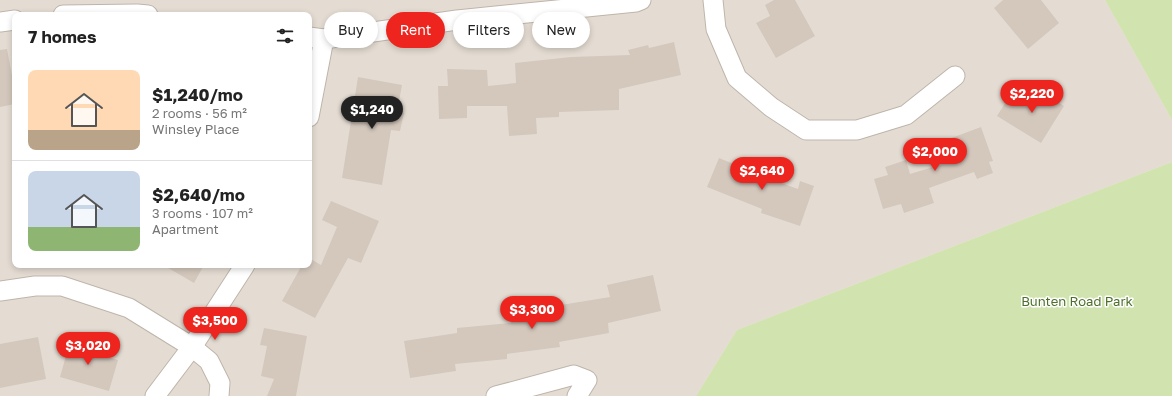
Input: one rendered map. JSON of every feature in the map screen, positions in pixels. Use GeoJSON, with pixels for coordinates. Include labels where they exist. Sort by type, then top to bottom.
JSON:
{"type":"FeatureCollection","features":[{"type":"Feature","properties":{"kind":"street"},"geometry":{"type":"LineString","coordinates":[[312,87],[317,38],[440,22],[636,2],[641,0]]}},
{"type":"Feature","properties":{"kind":"street"},"geometry":{"type":"LineString","coordinates":[[713,0],[716,29],[737,78],[771,107],[806,130],[857,130],[906,115],[955,76]]}},
{"type":"Feature","properties":{"kind":"street"},"geometry":{"type":"LineString","coordinates":[[0,22],[12,20]]}},
{"type":"Feature","properties":{"kind":"street"},"geometry":{"type":"LineString","coordinates":[[156,396],[192,347],[243,268]]}},
{"type":"Feature","properties":{"kind":"street"},"geometry":{"type":"LineString","coordinates":[[0,291],[35,286],[62,286],[129,308],[192,347],[209,361],[220,383],[219,396]]}},
{"type":"Feature","properties":{"kind":"street"},"geometry":{"type":"LineString","coordinates":[[496,396],[574,375],[587,380],[577,396]]}},
{"type":"Feature","properties":{"kind":"shaded area"},"geometry":{"type":"Polygon","coordinates":[[[0,0],[1105,0],[1172,120],[1172,162],[737,330],[696,396],[0,396],[0,0]]]}},
{"type":"Feature","properties":{"kind":"green space"},"geometry":{"type":"Polygon","coordinates":[[[1105,0],[1172,0],[1172,120],[1105,0]]]}},
{"type":"Feature","properties":{"kind":"green space","name":"Bunten Road Park"},"geometry":{"type":"Polygon","coordinates":[[[1172,162],[1172,396],[696,396],[737,330],[1172,162]]]}},
{"type":"Feature","properties":{"kind":"building"},"geometry":{"type":"Polygon","coordinates":[[[774,0],[795,0],[815,36],[776,58],[756,23],[770,16],[765,5],[774,0]]]}},
{"type":"Feature","properties":{"kind":"building"},"geometry":{"type":"Polygon","coordinates":[[[1003,0],[1041,0],[1059,23],[1028,49],[994,8],[1003,0]]]}},
{"type":"Feature","properties":{"kind":"building"},"geometry":{"type":"Polygon","coordinates":[[[674,42],[681,75],[619,89],[619,110],[559,112],[559,117],[536,118],[537,134],[509,136],[507,106],[467,106],[467,118],[439,119],[438,86],[448,86],[447,69],[487,70],[488,86],[516,83],[515,63],[571,57],[630,55],[628,50],[648,45],[649,48],[674,42]]]}},
{"type":"Feature","properties":{"kind":"building"},"geometry":{"type":"Polygon","coordinates":[[[7,49],[12,75],[12,105],[0,107],[0,50],[7,49]]]}},
{"type":"Feature","properties":{"kind":"building"},"geometry":{"type":"Polygon","coordinates":[[[358,77],[402,85],[397,112],[404,113],[400,131],[391,130],[382,185],[342,178],[358,77]]]}},
{"type":"Feature","properties":{"kind":"building"},"geometry":{"type":"Polygon","coordinates":[[[1034,87],[1064,106],[1041,143],[997,116],[1009,97],[1022,105],[1034,87]]]}},
{"type":"Feature","properties":{"kind":"building"},"geometry":{"type":"Polygon","coordinates":[[[981,127],[993,161],[989,162],[993,173],[977,179],[974,172],[929,188],[934,203],[904,213],[901,204],[883,209],[874,179],[888,175],[885,167],[906,160],[910,174],[946,163],[938,143],[981,127]]]}},
{"type":"Feature","properties":{"kind":"building"},"geometry":{"type":"Polygon","coordinates":[[[719,158],[746,169],[749,162],[762,167],[759,175],[798,189],[800,181],[814,186],[800,226],[761,213],[762,209],[707,187],[719,158]]]}},
{"type":"Feature","properties":{"kind":"building"},"geometry":{"type":"Polygon","coordinates":[[[331,201],[379,221],[361,263],[348,258],[315,318],[282,301],[300,268],[312,268],[312,260],[321,265],[337,227],[322,220],[331,201]]]}},
{"type":"Feature","properties":{"kind":"building"},"geometry":{"type":"Polygon","coordinates":[[[168,268],[202,268],[194,283],[168,268]]]}},
{"type":"Feature","properties":{"kind":"building"},"geometry":{"type":"Polygon","coordinates":[[[653,275],[661,311],[608,323],[609,333],[559,342],[560,347],[507,354],[507,359],[455,364],[456,371],[410,378],[404,341],[457,333],[457,328],[511,323],[511,321],[562,314],[561,305],[610,297],[607,285],[653,275]]]}},
{"type":"Feature","properties":{"kind":"building"},"geometry":{"type":"Polygon","coordinates":[[[264,328],[307,336],[296,396],[267,396],[274,379],[261,376],[267,346],[260,345],[264,328]]]}},
{"type":"Feature","properties":{"kind":"building"},"geometry":{"type":"Polygon","coordinates":[[[38,337],[46,379],[0,388],[0,344],[38,337]]]}},
{"type":"Feature","properties":{"kind":"building"},"geometry":{"type":"Polygon","coordinates":[[[71,338],[91,344],[89,352],[118,360],[109,391],[60,377],[71,338]]]}}]}
